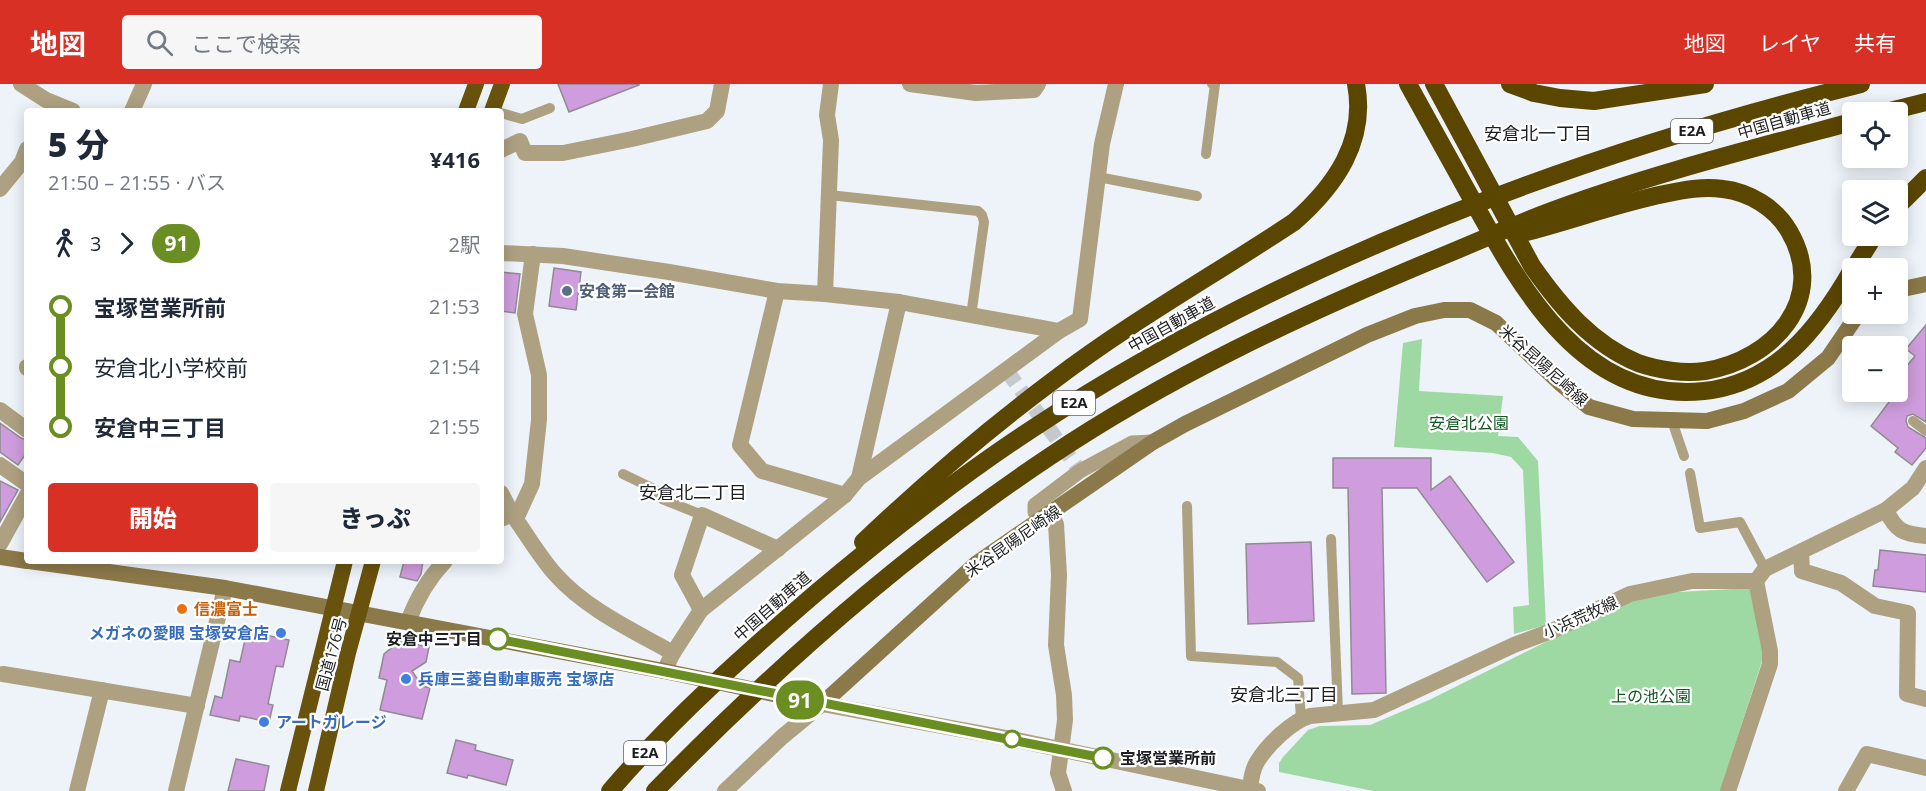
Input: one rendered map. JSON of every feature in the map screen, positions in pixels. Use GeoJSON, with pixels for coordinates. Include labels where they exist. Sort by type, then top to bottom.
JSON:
{"type":"FeatureCollection","features":[{"type":"Feature","properties":{"kind":"highway"},"geometry":{"type":"LineString","coordinates":[[467,108],[476,84]]}},
{"type":"Feature","properties":{"kind":"highway"},"geometry":{"type":"LineString","coordinates":[[493,108],[502,84]]}},
{"type":"Feature","properties":{"kind":"highway"},"geometry":{"type":"LineString","coordinates":[[751,649],[900,507],[974,443],[1054,380],[1125,330],[1294,222],[1314,205],[1347,160],[1353,143],[1358,118],[1356,84]]}},
{"type":"Feature","properties":{"kind":"highway"},"geometry":{"type":"LineString","coordinates":[[1408,84],[1509,265],[1528,294],[1563,337],[1584,355],[1612,373],[1653,388],[1696,392],[1717,389],[1758,375],[1785,357],[1802,341],[1821,321],[1842,287]]}},
{"type":"Feature","properties":{"kind":"highway"},"geometry":{"type":"LineString","coordinates":[[1434,84],[1532,266],[1565,310],[1586,330],[1612,349],[1640,363],[1684,372],[1704,371],[1729,365],[1753,354],[1772,341],[1786,325],[1798,304],[1803,285],[1801,257],[1794,239],[1778,216],[1759,202],[1740,193],[1722,188],[1693,188],[1542,222]]}},
{"type":"Feature","properties":{"kind":"highway"},"geometry":{"type":"LineString","coordinates":[[1510,84],[1534,93],[1594,101],[1705,84]]}},
{"type":"Feature","properties":{"kind":"highway","name":"中国自動車道"},"geometry":{"type":"LineString","coordinates":[[610,791],[680,716],[751,649],[849,566],[938,496],[1031,429],[1119,375],[1212,323],[1323,268],[1437,220],[1525,186],[1658,141],[1782,104],[1861,84]]}},
{"type":"Feature","properties":{"kind":"highway"},"geometry":{"type":"LineString","coordinates":[[1908,106],[1926,102]]}},
{"type":"Feature","properties":{"kind":"highway","name":"中国自動車道"},"geometry":{"type":"LineString","coordinates":[[1542,222],[1640,182],[1842,125]]}},
{"type":"Feature","properties":{"kind":"highway"},"geometry":{"type":"LineString","coordinates":[[1908,196],[1926,178]]}},
{"type":"Feature","properties":{"kind":"highway","name":"E2A"},"geometry":{"type":"LineString","coordinates":[[656,791],[717,728],[793,656],[869,591],[957,522],[1050,456],[1137,402],[1230,351],[1333,302],[1460,249],[1542,222]]}},
{"type":"Feature","properties":{"kind":"highway","name":"国道176号"},"geometry":{"type":"LineString","coordinates":[[288,791],[344,564]]}},
{"type":"Feature","properties":{"kind":"highway","name":"国道176号"},"geometry":{"type":"LineString","coordinates":[[316,791],[348,653],[373,564]]}},
{"type":"Feature","properties":{"kind":"main road"},"geometry":{"type":"LineString","coordinates":[[1908,288],[1926,284]]}},
{"type":"Feature","properties":{"kind":"main road","name":"米谷昆陽尼崎線"},"geometry":{"type":"LineString","coordinates":[[822,704],[977,563],[1153,442],[1367,335],[1415,316],[1444,310],[1470,310],[1496,323],[1560,384],[1589,407],[1633,419],[1672,421],[1707,421],[1743,411],[1788,391],[1828,358],[1851,324]]}},
{"type":"Feature","properties":{"kind":"main road"},"geometry":{"type":"LineString","coordinates":[[0,557],[24,560]]}},
{"type":"Feature","properties":{"kind":"main road"},"geometry":{"type":"LineString","coordinates":[[73,564],[103,566],[408,622],[822,704]]}},
{"type":"Feature","properties":{"kind":"street"},"geometry":{"type":"LineString","coordinates":[[21,84],[44,106]]}},
{"type":"Feature","properties":{"kind":"street"},"geometry":{"type":"LineString","coordinates":[[133,108],[144,84]]}},
{"type":"Feature","properties":{"kind":"street"},"geometry":{"type":"LineString","coordinates":[[504,149],[520,141],[525,153],[563,153],[707,121],[717,111],[722,84]]}},
{"type":"Feature","properties":{"kind":"street"},"geometry":{"type":"LineString","coordinates":[[825,294],[831,140],[827,115],[831,84]]}},
{"type":"Feature","properties":{"kind":"street"},"geometry":{"type":"LineString","coordinates":[[910,84],[1034,90],[1038,84]]}},
{"type":"Feature","properties":{"kind":"street"},"geometry":{"type":"LineString","coordinates":[[664,671],[701,610],[845,495],[859,478],[1059,331],[1080,319],[1102,144],[1116,84]]}},
{"type":"Feature","properties":{"kind":"street"},"geometry":{"type":"LineString","coordinates":[[0,189],[24,160]]}},
{"type":"Feature","properties":{"kind":"street"},"geometry":{"type":"LineString","coordinates":[[504,253],[563,256],[777,291],[899,302],[1059,331]]}},
{"type":"Feature","properties":{"kind":"street"},"geometry":{"type":"LineString","coordinates":[[510,517],[532,484],[539,420],[539,375],[525,314],[533,254]]}},
{"type":"Feature","properties":{"kind":"street"},"geometry":{"type":"LineString","coordinates":[[777,291],[740,446],[762,471],[845,495]]}},
{"type":"Feature","properties":{"kind":"street"},"geometry":{"type":"LineString","coordinates":[[859,478],[899,302]]}},
{"type":"Feature","properties":{"kind":"street"},"geometry":{"type":"LineString","coordinates":[[0,410],[24,428]]}},
{"type":"Feature","properties":{"kind":"street"},"geometry":{"type":"LineString","coordinates":[[0,465],[24,482]]}},
{"type":"Feature","properties":{"kind":"street","name":"小浜荒牧線"},"geometry":{"type":"LineString","coordinates":[[1301,718],[1374,710],[1630,594],[1692,581],[1760,575],[1886,510],[1913,488],[1926,468]]}},
{"type":"Feature","properties":{"kind":"street"},"geometry":{"type":"LineString","coordinates":[[0,544],[24,500]]}},
{"type":"Feature","properties":{"kind":"street"},"geometry":{"type":"LineString","coordinates":[[504,501],[510,517],[554,573],[577,595],[673,653]]}},
{"type":"Feature","properties":{"kind":"street"},"geometry":{"type":"LineString","coordinates":[[1886,510],[1893,525],[1908,535],[1926,536]]}},
{"type":"Feature","properties":{"kind":"street"},"geometry":{"type":"LineString","coordinates":[[701,610],[682,575],[702,515],[778,549]]}},
{"type":"Feature","properties":{"kind":"street"},"geometry":{"type":"LineString","coordinates":[[1045,518],[1056,524],[1059,575],[1056,645],[1064,695],[1065,720],[1058,773],[1064,791]]}},
{"type":"Feature","properties":{"kind":"street"},"geometry":{"type":"LineString","coordinates":[[1801,552],[1802,571],[1841,583],[1875,606],[1908,613],[1907,694],[1926,699]]}},
{"type":"Feature","properties":{"kind":"street"},"geometry":{"type":"LineString","coordinates":[[408,622],[415,603],[442,564]]}},
{"type":"Feature","properties":{"kind":"street"},"geometry":{"type":"LineString","coordinates":[[1728,791],[1770,664],[1760,575]]}},
{"type":"Feature","properties":{"kind":"street"},"geometry":{"type":"LineString","coordinates":[[176,791],[225,588]]}},
{"type":"Feature","properties":{"kind":"street"},"geometry":{"type":"LineString","coordinates":[[1,678],[102,690],[197,706]]}},
{"type":"Feature","properties":{"kind":"street"},"geometry":{"type":"LineString","coordinates":[[77,791],[102,690]]}},
{"type":"Feature","properties":{"kind":"street"},"geometry":{"type":"LineString","coordinates":[[725,791],[782,737],[822,704],[1061,749],[1218,787],[1254,790],[1252,773],[1257,761],[1291,725],[1301,718]]}},
{"type":"Feature","properties":{"kind":"street"},"geometry":{"type":"LineString","coordinates":[[1846,791],[1867,754],[1926,768]]}},
{"type":"Feature","properties":{"kind":"lane"},"geometry":{"type":"LineString","coordinates":[[1206,154],[1215,84],[1212,84]]}},
{"type":"Feature","properties":{"kind":"lane"},"geometry":{"type":"LineString","coordinates":[[504,114],[522,119],[550,108]]}},
{"type":"Feature","properties":{"kind":"lane"},"geometry":{"type":"LineString","coordinates":[[1098,177],[1197,196]]}},
{"type":"Feature","properties":{"kind":"lane"},"geometry":{"type":"LineString","coordinates":[[829,195],[978,211],[982,214],[984,222],[972,309]]}},
{"type":"Feature","properties":{"kind":"lane"},"geometry":{"type":"LineString","coordinates":[[1913,420],[1926,431]]}},
{"type":"Feature","properties":{"kind":"lane"},"geometry":{"type":"LineString","coordinates":[[1672,421],[1684,456]]}},
{"type":"Feature","properties":{"kind":"lane"},"geometry":{"type":"LineString","coordinates":[[1690,473],[1700,528],[1740,522],[1760,575]]}},
{"type":"Feature","properties":{"kind":"lane"},"geometry":{"type":"LineString","coordinates":[[623,474],[656,490],[662,499],[702,515]]}},
{"type":"Feature","properties":{"kind":"lane"},"geometry":{"type":"LineString","coordinates":[[1187,506],[1191,656],[1277,662],[1298,678],[1301,718]]}},
{"type":"Feature","properties":{"kind":"lane"},"geometry":{"type":"LineString","coordinates":[[1330,539],[1338,713]]}},
{"type":"Feature","properties":{"kind":"green space","name":"安倉北公園"},"geometry":{"type":"Polygon","coordinates":[[[1422,339],[1419,391],[1503,396],[1498,436],[1518,437],[1538,461],[1546,625],[1514,634],[1513,607],[1529,605],[1523,470],[1511,457],[1493,453],[1394,447],[1403,343],[1422,339]]]}},
{"type":"Feature","properties":{"kind":"green space","name":"上の池公園"},"geometry":{"type":"Polygon","coordinates":[[[1750,588],[1764,655],[1720,791],[1373,791],[1279,772],[1279,763],[1283,757],[1308,730],[1320,726],[1370,725],[1429,700],[1622,604],[1661,593],[1750,588]]]}},
{"type":"Feature","properties":{"kind":"building"},"geometry":{"type":"Polygon","coordinates":[[[558,84],[639,84],[639,85],[569,112],[558,84]]]}},
{"type":"Feature","properties":{"kind":"building"},"geometry":{"type":"Polygon","coordinates":[[[554,268],[581,272],[576,310],[549,306],[554,268]]]}},
{"type":"Feature","properties":{"kind":"building"},"geometry":{"type":"Polygon","coordinates":[[[504,272],[520,274],[515,313],[504,311],[504,272]]]}},
{"type":"Feature","properties":{"kind":"building"},"geometry":{"type":"Polygon","coordinates":[[[1926,325],[1926,422],[1913,414],[1907,416],[1906,421],[1908,427],[1926,438],[1926,448],[1912,465],[1895,452],[1898,448],[1871,426],[1889,402],[1908,402],[1908,364],[1915,356],[1908,351],[1908,347],[1926,325]]]}},
{"type":"Feature","properties":{"kind":"building"},"geometry":{"type":"Polygon","coordinates":[[[0,423],[24,439],[24,456],[18,465],[0,452],[0,423]]]}},
{"type":"Feature","properties":{"kind":"building"},"geometry":{"type":"Polygon","coordinates":[[[1333,458],[1431,458],[1431,490],[1450,476],[1514,562],[1487,582],[1417,488],[1382,488],[1386,693],[1352,694],[1348,488],[1333,488],[1333,458]]]}},
{"type":"Feature","properties":{"kind":"building"},"geometry":{"type":"Polygon","coordinates":[[[0,481],[18,490],[0,522],[0,481]]]}},
{"type":"Feature","properties":{"kind":"building"},"geometry":{"type":"Polygon","coordinates":[[[1311,542],[1314,621],[1248,624],[1246,544],[1311,542]]]}},
{"type":"Feature","properties":{"kind":"building"},"geometry":{"type":"Polygon","coordinates":[[[1880,550],[1926,555],[1926,592],[1873,586],[1875,570],[1878,570],[1880,550]]]}},
{"type":"Feature","properties":{"kind":"building"},"geometry":{"type":"Polygon","coordinates":[[[403,564],[423,564],[417,581],[400,577],[403,564]]]}},
{"type":"Feature","properties":{"kind":"building"},"geometry":{"type":"Polygon","coordinates":[[[247,631],[289,640],[283,667],[276,666],[268,704],[273,705],[269,722],[240,716],[239,721],[210,715],[215,696],[222,698],[230,660],[240,662],[247,631]]]}},
{"type":"Feature","properties":{"kind":"building"},"geometry":{"type":"Polygon","coordinates":[[[400,641],[429,647],[426,662],[412,671],[422,686],[430,688],[422,719],[380,710],[387,680],[379,678],[384,654],[400,641]]]}},
{"type":"Feature","properties":{"kind":"building"},"geometry":{"type":"Polygon","coordinates":[[[456,740],[476,745],[475,750],[513,760],[506,785],[468,775],[467,778],[447,773],[456,740]]]}},
{"type":"Feature","properties":{"kind":"building"},"geometry":{"type":"Polygon","coordinates":[[[236,759],[269,766],[264,791],[228,791],[236,759]]]}},
{"type":"Feature","properties":{"kind":"tunnel"},"geometry":{"type":"LineString","coordinates":[[1007,371],[1080,471]]}},
{"type":"Feature","properties":{"kind":"bus line","name":"91"},"geometry":{"type":"LineString","coordinates":[[498,639],[1103,758]]}},
{"type":"Feature","properties":{"kind":"place","name":"安食第一会館"},"geometry":{"type":"Point","coordinates":[567,291]}},
{"type":"Feature","properties":{"kind":"place","name":"信濃富士"},"geometry":{"type":"Point","coordinates":[182,609]}},
{"type":"Feature","properties":{"kind":"place","name":"メガネの愛眼 宝塚安倉店"},"geometry":{"type":"Point","coordinates":[281,633]}},
{"type":"Feature","properties":{"kind":"place","name":"安倉中三丁目"},"geometry":{"type":"Point","coordinates":[498,639]}},
{"type":"Feature","properties":{"kind":"place","name":"兵庫三菱自動車販売 宝塚店"},"geometry":{"type":"Point","coordinates":[406,679]}},
{"type":"Feature","properties":{"kind":"place","name":"アートガレージ"},"geometry":{"type":"Point","coordinates":[264,722]}},
{"type":"Feature","properties":{"kind":"place","name":"宝塚営業所前"},"geometry":{"type":"Point","coordinates":[1103,758]}},
{"type":"Feature","properties":{"kind":"district","name":"安倉北一丁目"},"geometry":{"type":"Point","coordinates":[1538,134]}},
{"type":"Feature","properties":{"kind":"district","name":"安倉北二丁目"},"geometry":{"type":"Point","coordinates":[693,493]}},
{"type":"Feature","properties":{"kind":"district","name":"安倉北三丁目"},"geometry":{"type":"Point","coordinates":[1284,695]}}]}
